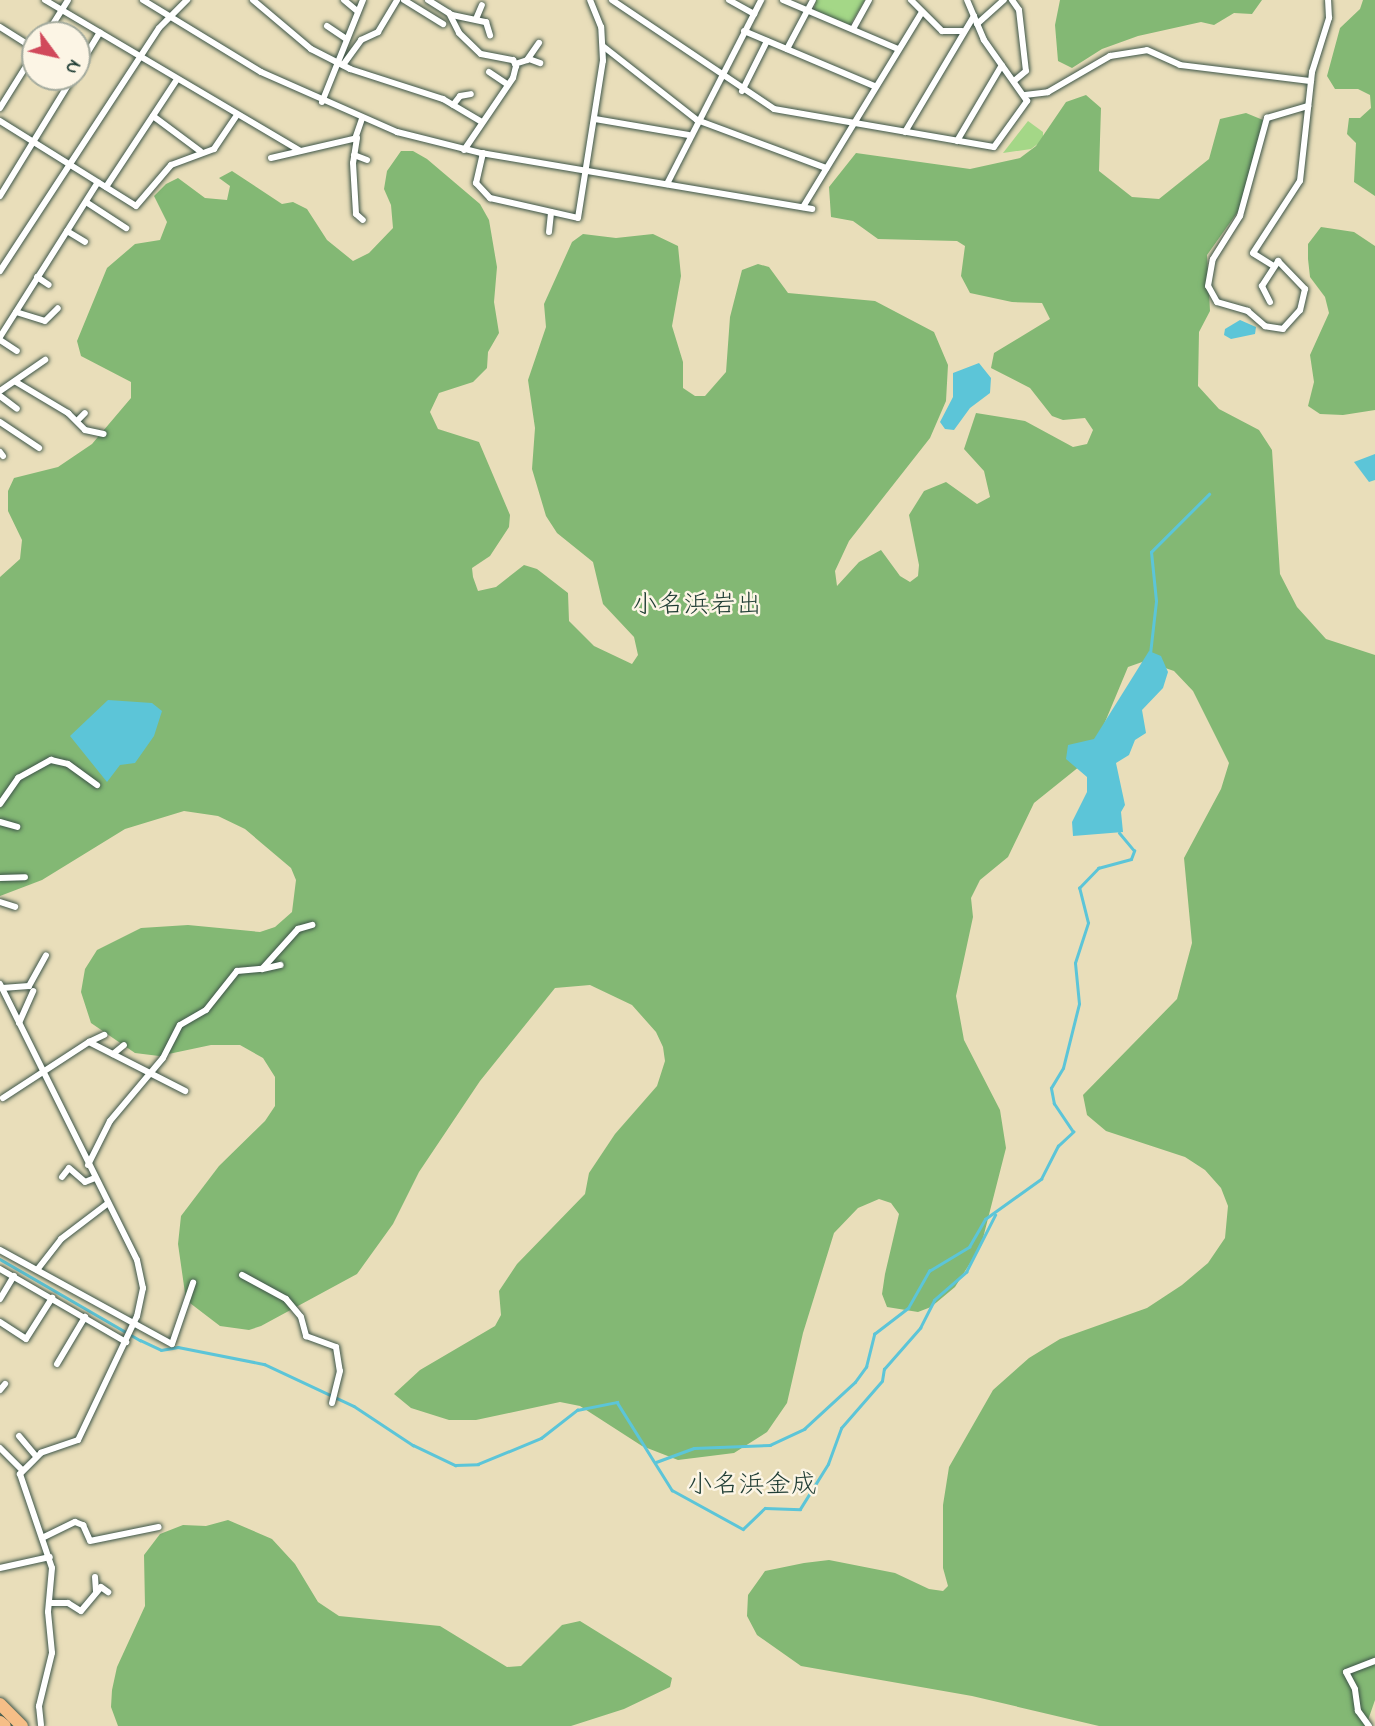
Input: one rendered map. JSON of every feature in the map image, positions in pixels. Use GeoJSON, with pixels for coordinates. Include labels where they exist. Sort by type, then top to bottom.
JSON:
{"type":"FeatureCollection","features":[{"type":"Feature","properties":{"kind":"highway"},"geometry":{"type":"LineString","coordinates":[[0,1704],[22,1726]]}},
{"type":"Feature","properties":{"kind":"highway"},"geometry":{"type":"LineString","coordinates":[[0,1722],[5,1726]]}},
{"type":"Feature","properties":{"kind":"street"},"geometry":{"type":"LineString","coordinates":[[45,0],[236,116],[300,151]]}},
{"type":"Feature","properties":{"kind":"street"},"geometry":{"type":"LineString","coordinates":[[54,21],[68,0]]}},
{"type":"Feature","properties":{"kind":"street"},"geometry":{"type":"LineString","coordinates":[[143,0],[261,72],[362,119],[464,150],[812,209]]}},
{"type":"Feature","properties":{"kind":"street"},"geometry":{"type":"LineString","coordinates":[[0,271],[139,57],[170,16],[187,0]]}},
{"type":"Feature","properties":{"kind":"street"},"geometry":{"type":"LineString","coordinates":[[253,0],[288,33],[341,62],[453,105],[480,121]]}},
{"type":"Feature","properties":{"kind":"street"},"geometry":{"type":"LineString","coordinates":[[344,0],[356,10]]}},
{"type":"Feature","properties":{"kind":"street"},"geometry":{"type":"LineString","coordinates":[[322,102],[341,62],[345,37],[363,0]]}},
{"type":"Feature","properties":{"kind":"street"},"geometry":{"type":"LineString","coordinates":[[341,62],[361,40],[378,32],[397,0]]}},
{"type":"Feature","properties":{"kind":"street"},"geometry":{"type":"LineString","coordinates":[[404,0],[443,24]]}},
{"type":"Feature","properties":{"kind":"street"},"geometry":{"type":"LineString","coordinates":[[428,0],[449,13],[488,24],[489,34]]}},
{"type":"Feature","properties":{"kind":"street"},"geometry":{"type":"LineString","coordinates":[[483,153],[477,183],[490,198],[578,218],[604,47],[590,0]]}},
{"type":"Feature","properties":{"kind":"street"},"geometry":{"type":"LineString","coordinates":[[612,0],[742,91],[774,108],[852,124],[994,147],[1027,101],[977,24],[967,0]]}},
{"type":"Feature","properties":{"kind":"street"},"geometry":{"type":"LineString","coordinates":[[729,0],[754,13]]}},
{"type":"Feature","properties":{"kind":"street"},"geometry":{"type":"LineString","coordinates":[[667,184],[689,135],[761,0]]}},
{"type":"Feature","properties":{"kind":"street"},"geometry":{"type":"LineString","coordinates":[[783,0],[898,49]]}},
{"type":"Feature","properties":{"kind":"street"},"geometry":{"type":"LineString","coordinates":[[787,49],[813,0]]}},
{"type":"Feature","properties":{"kind":"street"},"geometry":{"type":"LineString","coordinates":[[853,29],[869,0]]}},
{"type":"Feature","properties":{"kind":"street"},"geometry":{"type":"LineString","coordinates":[[911,0],[947,33],[962,31]]}},
{"type":"Feature","properties":{"kind":"street"},"geometry":{"type":"LineString","coordinates":[[977,24],[1004,0]]}},
{"type":"Feature","properties":{"kind":"street"},"geometry":{"type":"LineString","coordinates":[[1012,0],[1019,10],[1026,71],[1014,81]]}},
{"type":"Feature","properties":{"kind":"street"},"geometry":{"type":"LineString","coordinates":[[1308,106],[1267,118],[1240,216],[1213,260],[1208,286],[1217,302],[1248,311],[1265,326],[1283,329],[1300,310],[1305,289],[1284,264],[1272,265],[1254,253],[1300,181],[1311,81],[1329,18],[1328,0]]}},
{"type":"Feature","properties":{"kind":"street"},"geometry":{"type":"LineString","coordinates":[[476,19],[482,5]]}},
{"type":"Feature","properties":{"kind":"street"},"geometry":{"type":"LineString","coordinates":[[803,207],[874,86],[922,12]]}},
{"type":"Feature","properties":{"kind":"street"},"geometry":{"type":"LineString","coordinates":[[449,13],[458,33],[481,54],[516,64],[529,59],[540,62]]}},
{"type":"Feature","properties":{"kind":"street"},"geometry":{"type":"LineString","coordinates":[[905,132],[962,31],[974,16]]}},
{"type":"Feature","properties":{"kind":"street"},"geometry":{"type":"LineString","coordinates":[[327,26],[345,37]]}},
{"type":"Feature","properties":{"kind":"street"},"geometry":{"type":"LineString","coordinates":[[0,27],[21,41]]}},
{"type":"Feature","properties":{"kind":"street"},"geometry":{"type":"LineString","coordinates":[[744,31],[874,86]]}},
{"type":"Feature","properties":{"kind":"street"},"geometry":{"type":"LineString","coordinates":[[91,47],[100,32]]}},
{"type":"Feature","properties":{"kind":"street"},"geometry":{"type":"LineString","coordinates":[[742,91],[767,41]]}},
{"type":"Feature","properties":{"kind":"street"},"geometry":{"type":"LineString","coordinates":[[529,59],[539,43]]}},
{"type":"Feature","properties":{"kind":"street"},"geometry":{"type":"LineString","coordinates":[[604,47],[697,120],[826,168]]}},
{"type":"Feature","properties":{"kind":"street"},"geometry":{"type":"LineString","coordinates":[[1025,95],[1048,92],[1110,56],[1147,50],[1180,65],[1311,81]]}},
{"type":"Feature","properties":{"kind":"street"},"geometry":{"type":"LineString","coordinates":[[464,150],[480,121],[507,84],[516,64]]}},
{"type":"Feature","properties":{"kind":"street"},"geometry":{"type":"LineString","coordinates":[[957,141],[1002,65]]}},
{"type":"Feature","properties":{"kind":"street"},"geometry":{"type":"LineString","coordinates":[[489,72],[507,84]]}},
{"type":"Feature","properties":{"kind":"street"},"geometry":{"type":"LineString","coordinates":[[0,108],[21,74]]}},
{"type":"Feature","properties":{"kind":"street"},"geometry":{"type":"LineString","coordinates":[[106,187],[176,80]]}},
{"type":"Feature","properties":{"kind":"street"},"geometry":{"type":"LineString","coordinates":[[0,196],[65,91]]}},
{"type":"Feature","properties":{"kind":"street"},"geometry":{"type":"LineString","coordinates":[[453,105],[460,96],[471,94]]}},
{"type":"Feature","properties":{"kind":"street"},"geometry":{"type":"LineString","coordinates":[[153,116],[200,151]]}},
{"type":"Feature","properties":{"kind":"street"},"geometry":{"type":"LineString","coordinates":[[0,121],[136,206],[171,165],[200,151],[214,149],[236,116]]}},
{"type":"Feature","properties":{"kind":"street"},"geometry":{"type":"LineString","coordinates":[[362,119],[355,139],[354,155],[356,214],[363,220]]}},
{"type":"Feature","properties":{"kind":"street"},"geometry":{"type":"LineString","coordinates":[[595,119],[689,135]]}},
{"type":"Feature","properties":{"kind":"street"},"geometry":{"type":"LineString","coordinates":[[271,158],[355,139]]}},
{"type":"Feature","properties":{"kind":"street"},"geometry":{"type":"LineString","coordinates":[[354,155],[367,160]]}},
{"type":"Feature","properties":{"kind":"street"},"geometry":{"type":"LineString","coordinates":[[17,351],[0,339],[98,182]]}},
{"type":"Feature","properties":{"kind":"street"},"geometry":{"type":"LineString","coordinates":[[86,202],[126,228]]}},
{"type":"Feature","properties":{"kind":"street"},"geometry":{"type":"LineString","coordinates":[[549,232],[551,212]]}},
{"type":"Feature","properties":{"kind":"street"},"geometry":{"type":"LineString","coordinates":[[67,231],[85,242]]}},
{"type":"Feature","properties":{"kind":"street"},"geometry":{"type":"LineString","coordinates":[[1269,302],[1262,286],[1272,265]]}},
{"type":"Feature","properties":{"kind":"street"},"geometry":{"type":"LineString","coordinates":[[37,277],[49,285]]}},
{"type":"Feature","properties":{"kind":"street"},"geometry":{"type":"LineString","coordinates":[[16,312],[45,320],[58,308]]}},
{"type":"Feature","properties":{"kind":"street"},"geometry":{"type":"LineString","coordinates":[[0,390],[16,382],[45,360]]}},
{"type":"Feature","properties":{"kind":"street"},"geometry":{"type":"LineString","coordinates":[[16,382],[77,421],[90,433],[104,434]]}},
{"type":"Feature","properties":{"kind":"street"},"geometry":{"type":"LineString","coordinates":[[0,396],[17,409]]}},
{"type":"Feature","properties":{"kind":"street"},"geometry":{"type":"LineString","coordinates":[[77,421],[85,412]]}},
{"type":"Feature","properties":{"kind":"street"},"geometry":{"type":"LineString","coordinates":[[0,422],[39,448]]}},
{"type":"Feature","properties":{"kind":"street"},"geometry":{"type":"LineString","coordinates":[[0,804],[18,778],[51,761],[68,764],[97,785]]}},
{"type":"Feature","properties":{"kind":"street"},"geometry":{"type":"LineString","coordinates":[[0,822],[17,827]]}},
{"type":"Feature","properties":{"kind":"street"},"geometry":{"type":"LineString","coordinates":[[0,878],[25,877]]}},
{"type":"Feature","properties":{"kind":"street"},"geometry":{"type":"LineString","coordinates":[[0,902],[15,907]]}},
{"type":"Feature","properties":{"kind":"street"},"geometry":{"type":"LineString","coordinates":[[262,969],[298,929],[312,925]]}},
{"type":"Feature","properties":{"kind":"street"},"geometry":{"type":"LineString","coordinates":[[41,1725],[39,1706],[52,1653],[50,1557],[19,1479],[22,1470],[36,1456],[78,1440],[143,1304],[142,1274],[1,985],[29,986],[46,955]]}},
{"type":"Feature","properties":{"kind":"street"},"geometry":{"type":"LineString","coordinates":[[88,1165],[110,1121],[146,1074],[163,1058],[180,1025],[206,1010],[231,976],[242,969],[281,965]]}},
{"type":"Feature","properties":{"kind":"street"},"geometry":{"type":"LineString","coordinates":[[19,1023],[33,991]]}},
{"type":"Feature","properties":{"kind":"street"},"geometry":{"type":"LineString","coordinates":[[3,1098],[104,1035]]}},
{"type":"Feature","properties":{"kind":"street"},"geometry":{"type":"LineString","coordinates":[[89,1042],[146,1074],[185,1091]]}},
{"type":"Feature","properties":{"kind":"street"},"geometry":{"type":"LineString","coordinates":[[113,1054],[124,1045]]}},
{"type":"Feature","properties":{"kind":"street"},"geometry":{"type":"LineString","coordinates":[[62,1177],[69,1168],[85,1182],[95,1178]]}},
{"type":"Feature","properties":{"kind":"street"},"geometry":{"type":"LineString","coordinates":[[37,1269],[61,1239],[107,1204]]}},
{"type":"Feature","properties":{"kind":"street"},"geometry":{"type":"LineString","coordinates":[[0,1250],[173,1348],[193,1283]]}},
{"type":"Feature","properties":{"kind":"street"},"geometry":{"type":"LineString","coordinates":[[0,1269],[126,1342]]}},
{"type":"Feature","properties":{"kind":"street"},"geometry":{"type":"LineString","coordinates":[[242,1275],[286,1299],[301,1317],[306,1336],[336,1347],[340,1371],[332,1403]]}},
{"type":"Feature","properties":{"kind":"street"},"geometry":{"type":"LineString","coordinates":[[0,1299],[14,1276]]}},
{"type":"Feature","properties":{"kind":"street"},"geometry":{"type":"LineString","coordinates":[[0,1322],[26,1339],[52,1298]]}},
{"type":"Feature","properties":{"kind":"street"},"geometry":{"type":"LineString","coordinates":[[57,1364],[85,1317]]}},
{"type":"Feature","properties":{"kind":"street"},"geometry":{"type":"LineString","coordinates":[[19,1436],[36,1456]]}},
{"type":"Feature","properties":{"kind":"street"},"geometry":{"type":"LineString","coordinates":[[0,1448],[22,1470]]}},
{"type":"Feature","properties":{"kind":"street"},"geometry":{"type":"LineString","coordinates":[[42,1538],[75,1522],[83,1525],[90,1541],[159,1527]]}},
{"type":"Feature","properties":{"kind":"street"},"geometry":{"type":"LineString","coordinates":[[0,1568],[50,1557]]}},
{"type":"Feature","properties":{"kind":"street"},"geometry":{"type":"LineString","coordinates":[[95,1577],[96,1592]]}},
{"type":"Feature","properties":{"kind":"street"},"geometry":{"type":"LineString","coordinates":[[50,1604],[68,1603],[81,1611],[103,1586],[108,1592]]}},
{"type":"Feature","properties":{"kind":"street"},"geometry":{"type":"LineString","coordinates":[[1369,1726],[1358,1712],[1355,1689],[1346,1672],[1375,1661]]}},
{"type":"Feature","properties":{"kind":"green space"},"geometry":{"type":"Polygon","coordinates":[[[816,0],[865,0],[850,25],[814,10],[816,0]]]}},
{"type":"Feature","properties":{"kind":"green space"},"geometry":{"type":"Polygon","coordinates":[[[1060,0],[1262,0],[1252,14],[1234,13],[1214,25],[1201,22],[1138,36],[1102,49],[1072,68],[1058,61],[1055,25],[1060,0]]]}},
{"type":"Feature","properties":{"kind":"green space"},"geometry":{"type":"Polygon","coordinates":[[[1363,0],[1375,0],[1375,196],[1354,182],[1356,143],[1347,134],[1349,118],[1360,118],[1371,108],[1370,95],[1358,89],[1335,89],[1327,76],[1340,28],[1360,9],[1363,0]]]}},
{"type":"Feature","properties":{"kind":"green space"},"geometry":{"type":"Polygon","coordinates":[[[1086,95],[1101,108],[1099,171],[1132,197],[1159,199],[1209,159],[1220,119],[1246,113],[1263,120],[1239,210],[1207,255],[1210,311],[1199,332],[1198,386],[1219,409],[1259,430],[1272,450],[1280,574],[1297,607],[1326,639],[1375,655],[1375,1700],[1366,1726],[1099,1726],[972,1696],[801,1666],[757,1635],[747,1616],[748,1595],[765,1571],[804,1563],[829,1560],[895,1573],[929,1589],[943,1591],[948,1586],[943,1568],[943,1505],[949,1467],[993,1390],[1029,1358],[1060,1339],[1147,1308],[1182,1285],[1208,1263],[1225,1238],[1228,1206],[1221,1188],[1205,1170],[1185,1157],[1106,1131],[1087,1115],[1083,1095],[1177,999],[1192,943],[1184,858],[1221,789],[1229,763],[1193,691],[1174,671],[1145,661],[1128,667],[1090,758],[1034,803],[1008,857],[980,880],[971,898],[973,917],[956,996],[964,1040],[1000,1110],[1006,1148],[981,1246],[955,1287],[931,1307],[918,1312],[887,1307],[882,1294],[899,1214],[891,1203],[879,1199],[858,1208],[834,1233],[803,1333],[787,1403],[767,1432],[734,1453],[678,1460],[642,1446],[580,1406],[560,1402],[476,1420],[449,1420],[411,1408],[394,1394],[420,1370],[495,1326],[501,1315],[499,1291],[517,1264],[585,1194],[589,1173],[615,1134],[657,1086],[665,1061],[663,1047],[656,1032],[632,1005],[590,985],[555,988],[480,1081],[419,1172],[393,1224],[357,1274],[261,1326],[249,1330],[220,1326],[186,1300],[178,1244],[181,1216],[219,1166],[265,1121],[275,1106],[275,1077],[263,1058],[240,1045],[211,1045],[159,1056],[135,1053],[91,1023],[81,992],[85,969],[97,950],[141,928],[188,925],[260,932],[275,927],[292,912],[296,880],[291,868],[245,829],[218,816],[184,811],[125,829],[42,880],[0,896],[0,577],[20,559],[22,540],[8,511],[8,491],[14,478],[58,467],[92,444],[131,398],[131,382],[81,356],[77,341],[107,268],[135,244],[160,240],[167,222],[154,196],[166,184],[178,178],[205,198],[227,200],[230,186],[219,178],[232,171],[282,204],[293,202],[307,209],[327,240],[353,261],[369,253],[393,228],[391,205],[384,189],[387,171],[401,151],[413,151],[427,159],[480,204],[489,220],[497,267],[494,302],[499,333],[488,352],[487,368],[473,382],[439,393],[430,412],[438,429],[479,442],[510,515],[509,527],[490,556],[472,568],[473,577],[478,591],[496,587],[524,565],[537,569],[568,593],[569,621],[594,646],[632,664],[638,655],[634,637],[603,604],[593,562],[557,533],[546,516],[532,469],[535,428],[528,380],[546,327],[544,304],[572,242],[583,234],[616,238],[653,234],[678,246],[681,276],[672,326],[683,362],[683,388],[695,396],[705,396],[726,372],[730,317],[742,270],[758,264],[769,267],[788,293],[875,301],[934,332],[948,365],[946,401],[930,438],[849,541],[835,571],[837,586],[859,562],[881,550],[900,576],[910,582],[918,576],[919,565],[909,515],[924,491],[946,482],[977,504],[990,497],[984,471],[964,449],[976,413],[1025,421],[1073,447],[1087,444],[1093,430],[1085,418],[1063,420],[1052,416],[1030,388],[991,368],[994,353],[1050,319],[1042,303],[1012,302],[970,293],[961,276],[965,246],[957,241],[878,239],[853,221],[831,217],[829,187],[856,153],[970,169],[1020,158],[1036,146],[1066,102],[1086,95]]]}},
{"type":"Feature","properties":{"kind":"green space"},"geometry":{"type":"Polygon","coordinates":[[[1028,121],[1043,132],[1043,140],[1031,149],[1003,153],[1028,121]]]}},
{"type":"Feature","properties":{"kind":"green space"},"geometry":{"type":"Polygon","coordinates":[[[1321,227],[1354,232],[1375,246],[1375,410],[1343,415],[1320,414],[1308,406],[1314,382],[1310,355],[1329,313],[1325,297],[1310,277],[1308,259],[1308,244],[1321,227]]]}},
{"type":"Feature","properties":{"kind":"green space"},"geometry":{"type":"Polygon","coordinates":[[[228,1520],[272,1539],[295,1564],[318,1602],[339,1616],[440,1626],[507,1667],[521,1666],[562,1625],[580,1621],[672,1678],[670,1687],[624,1709],[571,1726],[118,1726],[111,1707],[112,1690],[117,1667],[145,1606],[144,1555],[160,1534],[183,1525],[206,1526],[228,1520]]]}},
{"type":"Feature","properties":{"kind":"water"},"geometry":{"type":"Polygon","coordinates":[[[1240,320],[1256,327],[1255,334],[1231,339],[1224,335],[1225,329],[1240,320]]]}},
{"type":"Feature","properties":{"kind":"water"},"geometry":{"type":"Polygon","coordinates":[[[979,363],[991,378],[990,393],[970,408],[954,430],[945,429],[940,422],[953,397],[953,373],[979,363]]]}},
{"type":"Feature","properties":{"kind":"water"},"geometry":{"type":"Polygon","coordinates":[[[1375,454],[1375,480],[1369,482],[1354,462],[1375,454]]]}},
{"type":"Feature","properties":{"kind":"water"},"geometry":{"type":"Polygon","coordinates":[[[1149,651],[1161,656],[1168,672],[1163,688],[1142,710],[1146,733],[1135,740],[1129,755],[1116,763],[1125,805],[1121,812],[1123,832],[1073,836],[1072,822],[1087,792],[1087,777],[1066,759],[1068,745],[1094,739],[1149,651]]]}},
{"type":"Feature","properties":{"kind":"water"},"geometry":{"type":"Polygon","coordinates":[[[108,700],[152,703],[162,711],[154,736],[135,763],[120,765],[107,782],[70,736],[108,700]]]}},
{"type":"Feature","properties":{"kind":"waterway"},"geometry":{"type":"LineString","coordinates":[[1150,654],[1156,601],[1151,552],[1209,494]]}},
{"type":"Feature","properties":{"kind":"waterway"},"geometry":{"type":"LineString","coordinates":[[656,1462],[694,1448],[770,1445],[804,1429],[855,1382],[866,1367],[874,1334],[908,1308],[929,1271],[969,1247],[985,1219],[1041,1179],[1058,1146],[1073,1132],[1054,1104],[1051,1088],[1063,1068],[1079,1004],[1075,963],[1088,923],[1079,888],[1098,868],[1131,859],[1134,851],[1119,833]]}},
{"type":"Feature","properties":{"kind":"waterway"},"geometry":{"type":"LineString","coordinates":[[0,1259],[161,1350],[178,1347],[264,1364],[354,1406],[413,1445],[455,1465],[478,1464],[541,1438],[577,1410],[617,1402],[672,1490],[743,1529],[765,1508],[800,1509],[828,1464],[841,1428],[882,1381],[884,1369],[920,1328],[934,1300],[966,1272],[995,1215]]}},
{"type":"Feature","properties":{"kind":"district","name":"小名浜岩出"},"geometry":{"type":"Point","coordinates":[697,607]}},
{"type":"Feature","properties":{"kind":"district","name":"小名浜金成"},"geometry":{"type":"Point","coordinates":[752,1487]}}]}
